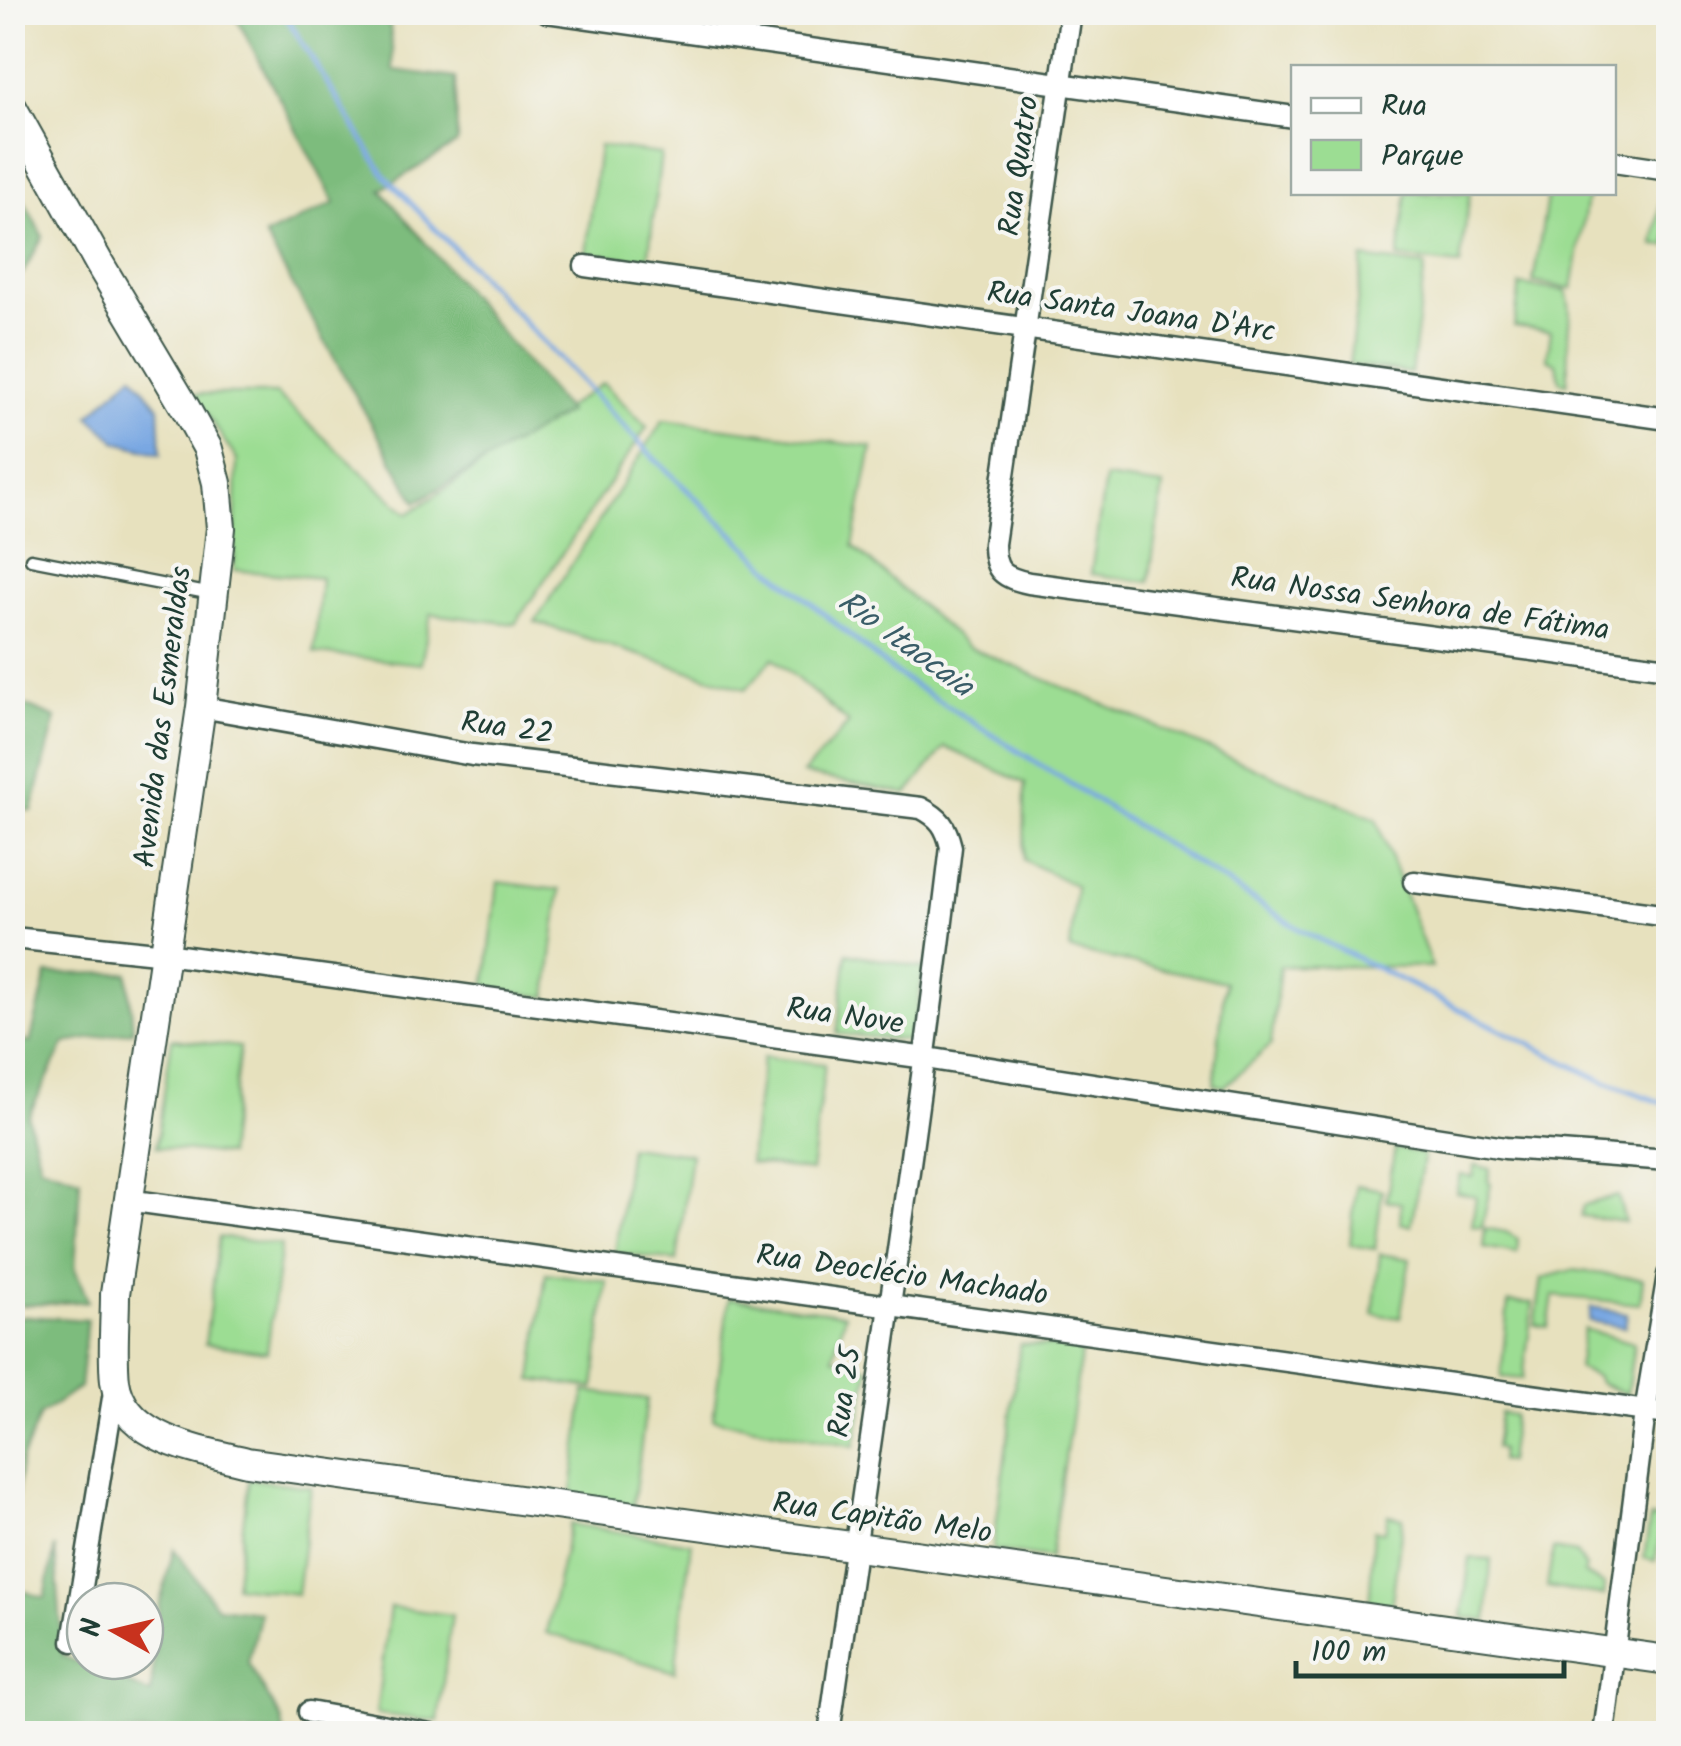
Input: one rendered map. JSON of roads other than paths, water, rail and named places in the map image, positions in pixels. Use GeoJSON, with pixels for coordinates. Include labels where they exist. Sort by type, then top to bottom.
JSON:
{"type":"FeatureCollection","features":[{"type":"Feature","properties":{"kind":"main road","name":"Avenida das Esmeraldas"},"geometry":{"type":"LineString","coordinates":[[12,107],[208,449],[217,482],[221,528],[201,707],[115,1294],[116,1384]]}},
{"type":"Feature","properties":{"kind":"main road","name":"Rua Capitão Melo"},"geometry":{"type":"LineString","coordinates":[[116,1384],[132,1417],[149,1432],[247,1462],[1668,1660]]}},
{"type":"Feature","properties":{"kind":"street"},"geometry":{"type":"LineString","coordinates":[[547,12],[1291,117]]}},
{"type":"Feature","properties":{"kind":"street","name":"Rua Quatro"},"geometry":{"type":"LineString","coordinates":[[1071,12],[994,561],[998,572],[1010,579],[1163,602]]}},
{"type":"Feature","properties":{"kind":"street"},"geometry":{"type":"LineString","coordinates":[[1616,162],[1668,170]]}},
{"type":"Feature","properties":{"kind":"street","name":"Rua Santa Joana D'Arc"},"geometry":{"type":"LineString","coordinates":[[584,266],[1668,419]]}},
{"type":"Feature","properties":{"kind":"street","name":"Rua Nossa Senhora de Fátima"},"geometry":{"type":"LineString","coordinates":[[1163,602],[1668,668]]}},
{"type":"Feature","properties":{"kind":"street","name":"Rua 22"},"geometry":{"type":"LineString","coordinates":[[201,707],[472,755],[921,808],[938,817],[947,828],[951,848],[926,1058]]}},
{"type":"Feature","properties":{"kind":"street"},"geometry":{"type":"LineString","coordinates":[[1414,882],[1668,916]]}},
{"type":"Feature","properties":{"kind":"street","name":"Rua Nove"},"geometry":{"type":"LineString","coordinates":[[12,938],[166,954],[926,1058],[1505,1148],[1668,1160]]}},
{"type":"Feature","properties":{"kind":"street","name":"Rua 25"},"geometry":{"type":"LineString","coordinates":[[829,1734],[926,1058]]}},
{"type":"Feature","properties":{"kind":"street","name":"Rua Deoclécio Machado"},"geometry":{"type":"LineString","coordinates":[[127,1200],[1668,1414]]}},
{"type":"Feature","properties":{"kind":"street"},"geometry":{"type":"LineString","coordinates":[[1604,1734],[1645,1412],[1668,1275]]}},
{"type":"Feature","properties":{"kind":"street"},"geometry":{"type":"LineString","coordinates":[[83,1581],[116,1384]]}},
{"type":"Feature","properties":{"kind":"street"},"geometry":{"type":"LineString","coordinates":[[309,1712],[431,1734]]}},
{"type":"Feature","properties":{"kind":"lane"},"geometry":{"type":"LineString","coordinates":[[31,559],[213,595]]}},
{"type":"Feature","properties":{"kind":"water"},"geometry":{"type":"Polygon","coordinates":[[[133,374],[159,407],[161,454],[117,442],[89,416],[133,374]]]}},
{"type":"Feature","properties":{"kind":"water"},"geometry":{"type":"Polygon","coordinates":[[[1591,1307],[1627,1313],[1625,1327],[1589,1321],[1591,1307]]]}},
{"type":"Feature","properties":{"kind":"waterway","name":"Rio Itaocaia"},"geometry":{"type":"LineString","coordinates":[[283,12],[385,176],[656,460],[769,568],[895,673],[1301,930],[1603,1081],[1668,1105]]}}]}
